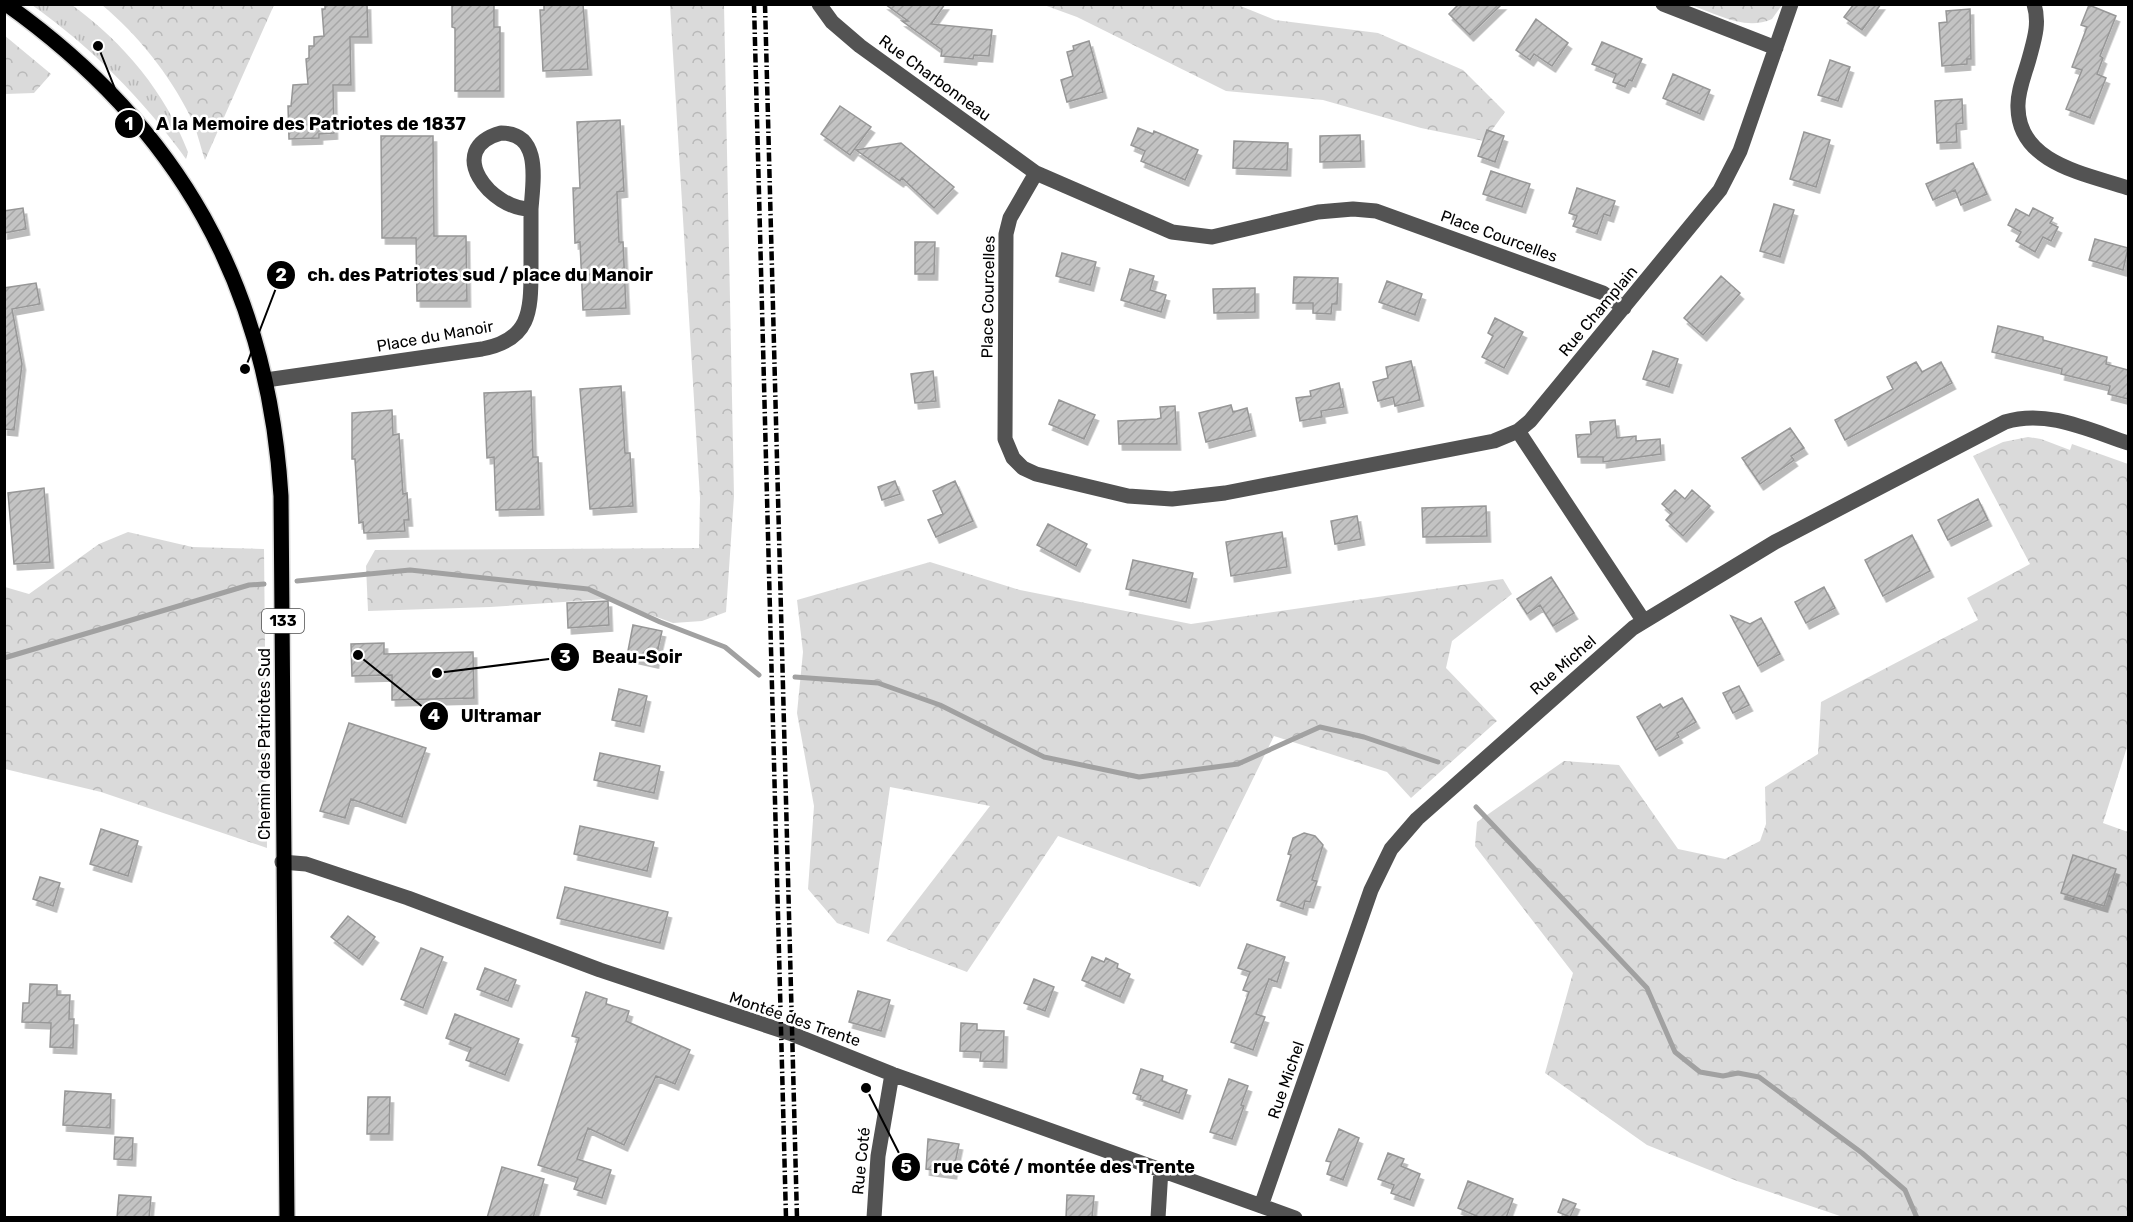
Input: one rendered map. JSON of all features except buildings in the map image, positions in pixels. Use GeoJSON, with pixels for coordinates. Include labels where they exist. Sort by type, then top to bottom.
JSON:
{"type":"FeatureCollection","features":[{"type":"Feature","properties":{"kind":"main road","name":"Chemin des Patriotes Sud"},"geometry":{"type":"LineString","coordinates":[[6,4],[63,47],[107,88],[153,139],[175,170],[204,217],[234,278],[253,331],[266,381],[279,459],[281,496],[286,1218]]}},
{"type":"Feature","properties":{"kind":"street","name":"Rue Charbonneau"},"geometry":{"type":"LineString","coordinates":[[819,4],[832,22],[860,46],[1036,173]]}},
{"type":"Feature","properties":{"kind":"street"},"geometry":{"type":"LineString","coordinates":[[1663,4],[1776,48]]}},
{"type":"Feature","properties":{"kind":"street","name":"Rue Champlain"},"geometry":{"type":"LineString","coordinates":[[1518,431],[1530,421],[1702,214],[1727,177],[1746,136],[1791,4]]}},
{"type":"Feature","properties":{"kind":"street"},"geometry":{"type":"LineString","coordinates":[[2034,4],[2037,27],[2018,100],[2023,132],[2031,145],[2050,160],[2128,188]]}},
{"type":"Feature","properties":{"kind":"street","name":"Place du Manoir"},"geometry":{"type":"LineString","coordinates":[[266,381],[482,349],[508,341],[518,333],[530,313],[533,158],[530,148],[519,136],[511,133],[492,136],[478,148],[474,156],[476,174],[480,181],[509,205],[520,209],[531,209]]}},
{"type":"Feature","properties":{"kind":"street","name":"Place Courcelles"},"geometry":{"type":"LineString","coordinates":[[1518,431],[1494,441],[1187,499],[1128,496],[1029,471],[1013,458],[1005,438],[1006,234],[1010,218],[1036,173],[1163,228],[1192,236],[1222,236],[1330,210],[1376,211],[1603,293],[1624,308]]}},
{"type":"Feature","properties":{"kind":"street","name":"Rue Michel"},"geometry":{"type":"LineString","coordinates":[[1261,1206],[1371,890],[1391,849],[1417,819],[1643,620],[1775,542],[2005,422],[2030,416],[2046,418],[2128,443]]}},
{"type":"Feature","properties":{"kind":"street"},"geometry":{"type":"LineString","coordinates":[[1518,431],[1643,620]]}},
{"type":"Feature","properties":{"kind":"street","name":"Montée des Trente"},"geometry":{"type":"LineString","coordinates":[[282,862],[306,864],[350,878],[600,970],[792,1035],[892,1074],[1295,1218]]}},
{"type":"Feature","properties":{"kind":"street","name":"Rue Coté"},"geometry":{"type":"LineString","coordinates":[[874,1218],[878,1156],[892,1074]]}},
{"type":"Feature","properties":{"kind":"street"},"geometry":{"type":"LineString","coordinates":[[1158,1218],[1161,1169]]}},
{"type":"Feature","properties":{"kind":"green space"},"geometry":{"type":"Polygon","coordinates":[[[32,5],[72,5],[125,52],[155,89],[179,130],[188,152],[186,159],[115,75],[75,38],[32,5]]]}},
{"type":"Feature","properties":{"kind":"green space"},"geometry":{"type":"Polygon","coordinates":[[[102,5],[274,5],[205,160],[197,132],[173,85],[140,42],[102,5]]]}},
{"type":"Feature","properties":{"kind":"green space"},"geometry":{"type":"Polygon","coordinates":[[[670,5],[724,5],[734,496],[726,612],[702,621],[673,623],[607,599],[490,607],[368,611],[366,566],[375,550],[699,548],[700,498],[670,5]]]}},
{"type":"Feature","properties":{"kind":"green space"},"geometry":{"type":"Polygon","coordinates":[[[1044,5],[1238,5],[1275,20],[1378,33],[1463,70],[1505,112],[1484,141],[1421,128],[1323,100],[1226,91],[1077,17],[1044,5]]]}},
{"type":"Feature","properties":{"kind":"green space"},"geometry":{"type":"Polygon","coordinates":[[[1691,5],[1782,5],[1772,19],[1752,23],[1731,20],[1691,5]]]}},
{"type":"Feature","properties":{"kind":"green space"},"geometry":{"type":"Polygon","coordinates":[[[4,35],[51,74],[34,93],[5,94],[4,35]]]}},
{"type":"Feature","properties":{"kind":"green space"},"geometry":{"type":"Polygon","coordinates":[[[2028,437],[2041,439],[2070,450],[2072,444],[2128,464],[2128,744],[2103,823],[2128,832],[2128,1217],[1843,1217],[1737,1181],[1647,1145],[1545,1073],[1573,973],[1475,846],[1477,822],[1564,761],[1619,765],[1678,849],[1725,859],[1760,841],[1766,824],[1765,787],[1818,754],[1821,702],[1978,620],[1967,598],[2030,564],[1973,456],[2003,442],[2028,437]]]}},
{"type":"Feature","properties":{"kind":"green space"},"geometry":{"type":"Polygon","coordinates":[[[128,532],[192,547],[264,549],[267,848],[101,792],[5,769],[5,587],[29,594],[99,544],[128,532]]]}},
{"type":"Feature","properties":{"kind":"green space"},"geometry":{"type":"Polygon","coordinates":[[[930,562],[1020,590],[1191,624],[1503,579],[1512,594],[1452,641],[1446,668],[1497,721],[1411,798],[1387,772],[1274,736],[1200,887],[1058,836],[967,972],[886,941],[990,806],[890,787],[869,934],[837,923],[808,889],[814,806],[797,713],[803,652],[797,600],[930,562]]]}},
{"type":"Feature","properties":{"kind":"waterway"},"geometry":{"type":"LineString","coordinates":[[297,581],[410,570],[588,589],[660,622],[725,647],[759,675]]}},
{"type":"Feature","properties":{"kind":"waterway"},"geometry":{"type":"LineString","coordinates":[[4,658],[249,585],[264,584]]}},
{"type":"Feature","properties":{"kind":"waterway"},"geometry":{"type":"LineString","coordinates":[[795,677],[878,683],[940,705],[1044,757],[1139,777],[1238,764],[1320,727],[1364,737],[1438,762]]}},
{"type":"Feature","properties":{"kind":"waterway"},"geometry":{"type":"LineString","coordinates":[[1476,807],[1647,988],[1675,1052],[1700,1072],[1723,1076],[1738,1073],[1759,1077],[1862,1153],[1905,1190],[1917,1218]]}},
{"type":"Feature","properties":{"kind":"railway"},"geometry":{"type":"LineString","coordinates":[[754,4],[786,1218]]}},
{"type":"Feature","properties":{"kind":"railway"},"geometry":{"type":"LineString","coordinates":[[765,4],[797,1218]]}},
{"type":"Feature","properties":{"kind":"place","name":"A la Memoire des Patriotes de 1837"},"geometry":{"type":"Point","coordinates":[98,46]}},
{"type":"Feature","properties":{"kind":"place","name":"ch. des Patriotes sud / place du Manoir"},"geometry":{"type":"Point","coordinates":[245,369]}},
{"type":"Feature","properties":{"kind":"place","name":"Ultramar"},"geometry":{"type":"Point","coordinates":[358,655]}},
{"type":"Feature","properties":{"kind":"place","name":"Beau-Soir"},"geometry":{"type":"Point","coordinates":[437,673]}},
{"type":"Feature","properties":{"kind":"place","name":"rue Côté / montée des Trente"},"geometry":{"type":"Point","coordinates":[866,1088]}}]}
